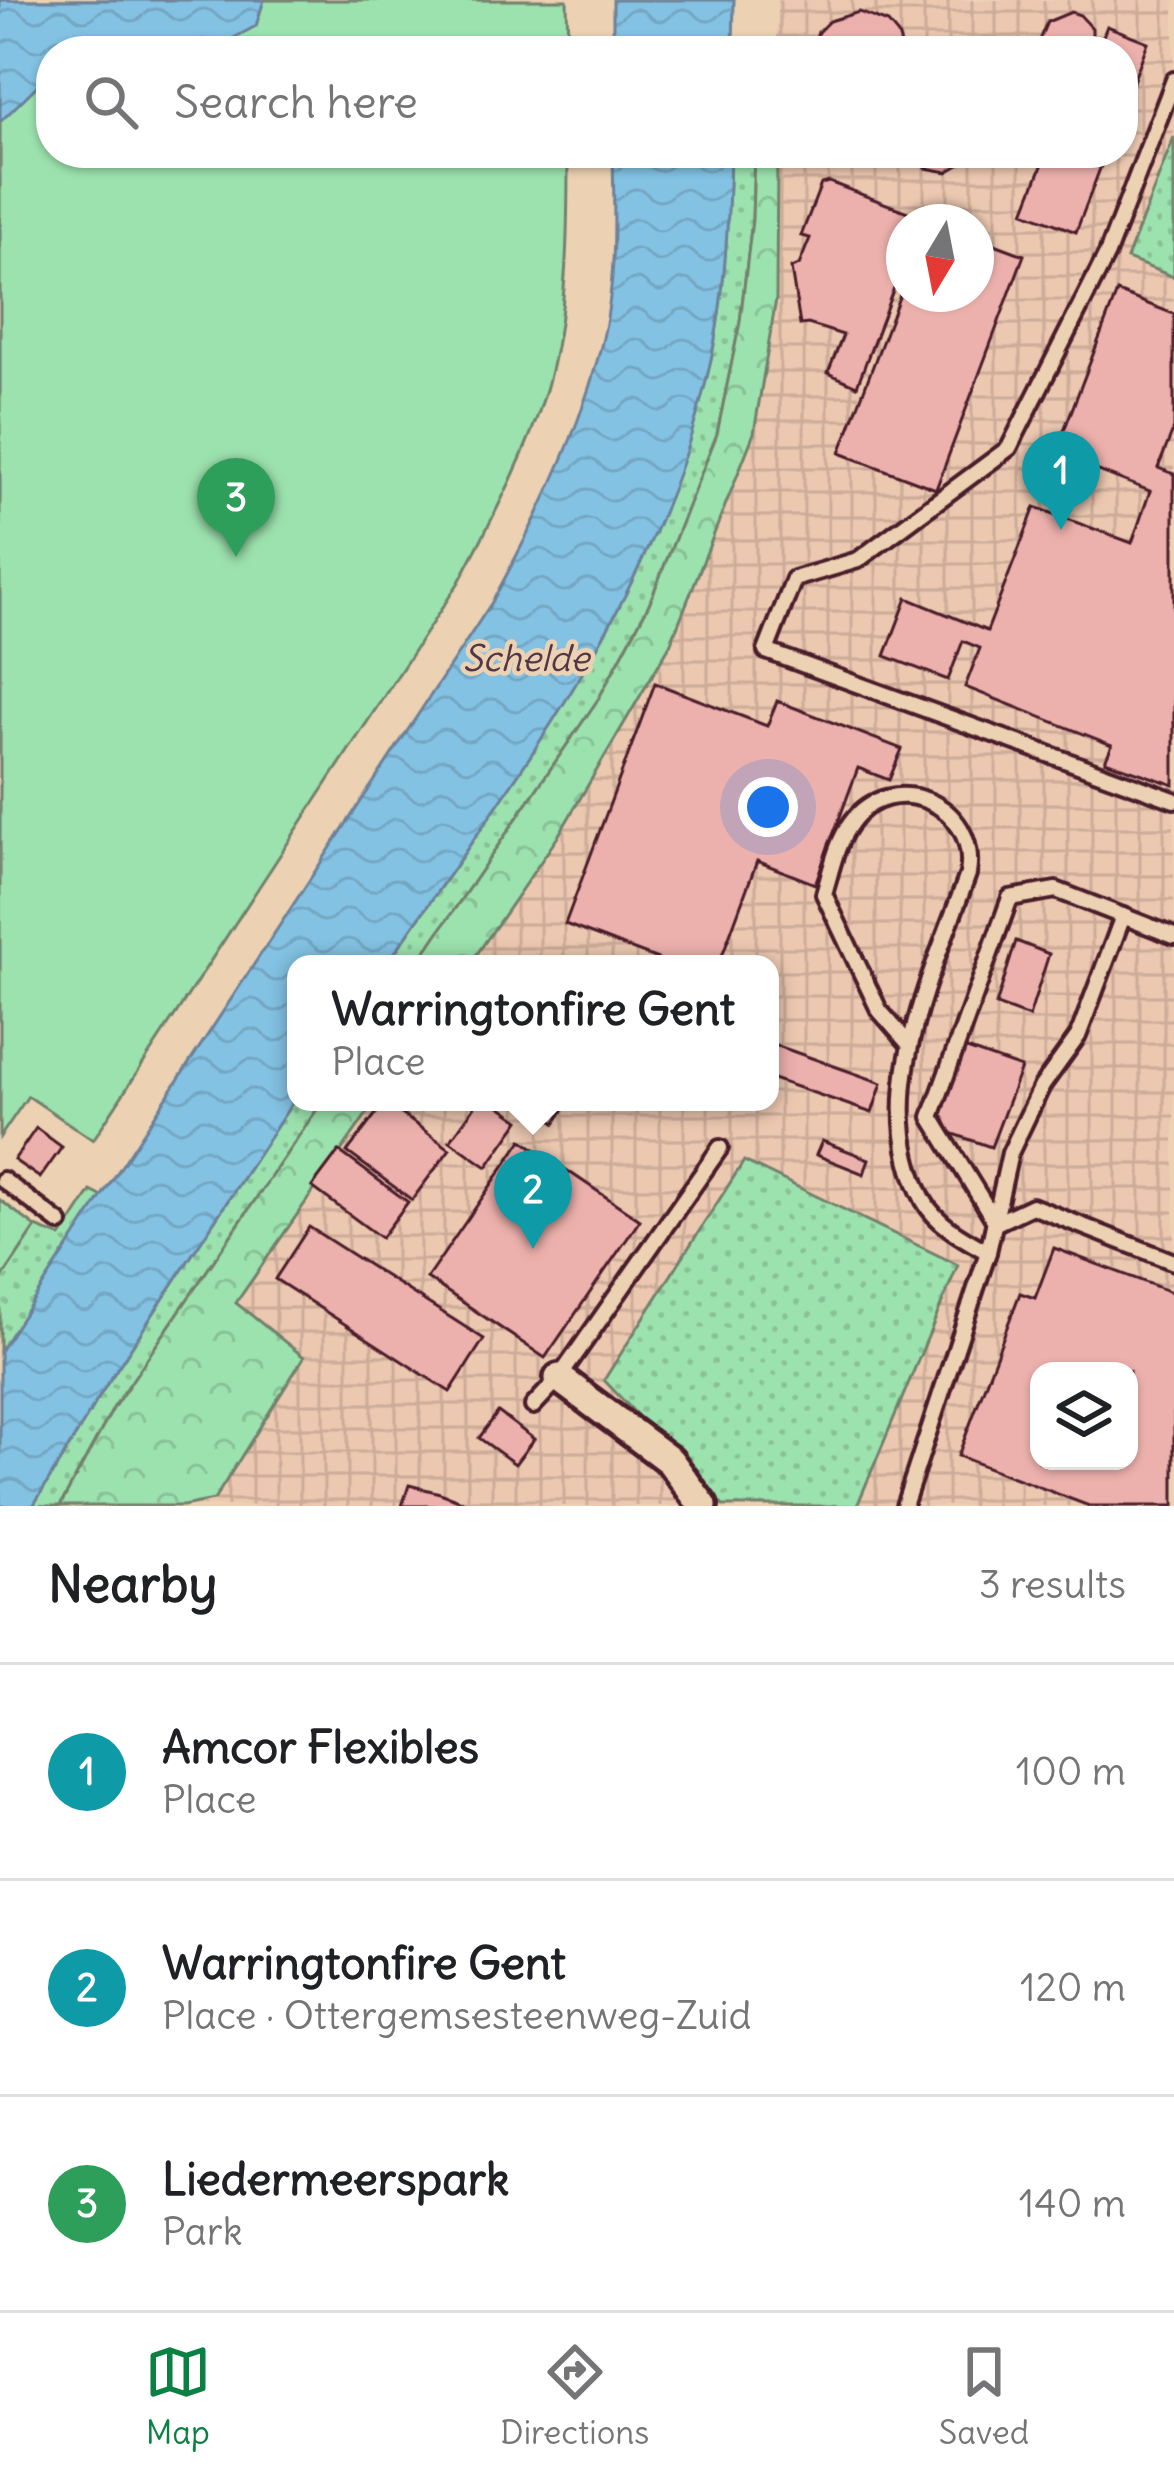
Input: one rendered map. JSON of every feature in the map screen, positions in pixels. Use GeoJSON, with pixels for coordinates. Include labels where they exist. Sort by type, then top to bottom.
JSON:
{"type":"FeatureCollection","features":[{"type":"Feature","properties":{"kind":"street"},"geometry":{"type":"LineString","coordinates":[[559,1378],[670,1461],[703,1506]]}},
{"type":"Feature","properties":{"kind":"lane"},"geometry":{"type":"LineString","coordinates":[[1174,80],[1107,254],[1009,448],[858,560],[794,579],[766,651],[1174,800]]}},
{"type":"Feature","properties":{"kind":"lane"},"geometry":{"type":"LineString","coordinates":[[908,1043],[879,1010],[824,894],[851,823],[877,801],[906,797],[951,814],[965,830],[972,852],[908,1043],[903,1083],[907,1149],[925,1203],[958,1235],[988,1252]]}},
{"type":"Feature","properties":{"kind":"lane"},"geometry":{"type":"LineString","coordinates":[[996,1223],[931,1117],[1010,898],[1056,890],[1174,936]]}},
{"type":"Feature","properties":{"kind":"lane"},"geometry":{"type":"LineString","coordinates":[[904,1506],[988,1252],[1010,1153],[1042,1086],[1078,1036],[1123,916]]}},
{"type":"Feature","properties":{"kind":"lane"},"geometry":{"type":"LineString","coordinates":[[533,1406],[559,1378],[720,1148]]}},
{"type":"Feature","properties":{"kind":"lane"},"geometry":{"type":"LineString","coordinates":[[3,1180],[60,1223]]}},
{"type":"Feature","properties":{"kind":"lane"},"geometry":{"type":"LineString","coordinates":[[996,1223],[1032,1205],[1174,1262]]}},
{"type":"Feature","properties":{"kind":"shaded area"},"geometry":{"type":"Polygon","coordinates":[[[777,0],[1174,0],[1174,1506],[183,1506],[215,1500],[304,1357],[236,1304],[369,1111],[779,1111],[779,955],[476,955],[557,838],[670,645],[754,433],[776,299],[777,168],[1138,168],[1138,36],[777,36],[777,0]]]}},
{"type":"Feature","properties":{"kind":"green space"},"geometry":{"type":"Polygon","coordinates":[[[0,0],[567,0],[568,36],[36,36],[36,168],[568,168],[567,243],[559,332],[546,390],[507,488],[459,582],[93,1140],[28,1096],[0,1137],[0,0]]]}},
{"type":"Feature","properties":{"kind":"green space"},"geometry":{"type":"Polygon","coordinates":[[[1174,137],[1174,277],[1127,259],[1174,137]]]}},
{"type":"Feature","properties":{"kind":"green space"},"geometry":{"type":"Polygon","coordinates":[[[729,168],[754,168],[740,322],[717,434],[649,604],[599,698],[423,955],[393,955],[530,757],[615,614],[651,540],[682,462],[706,381],[724,268],[729,168]]]}},
{"type":"Feature","properties":{"kind":"green space"},"geometry":{"type":"Polygon","coordinates":[[[754,168],[777,168],[776,299],[754,433],[670,645],[557,838],[476,955],[423,955],[599,698],[649,604],[717,434],[740,322],[754,168]]]}},
{"type":"Feature","properties":{"kind":"green space"},"geometry":{"type":"Polygon","coordinates":[[[287,1111],[316,1111],[114,1407],[60,1506],[33,1506],[105,1387],[287,1111]]]}},
{"type":"Feature","properties":{"kind":"green space"},"geometry":{"type":"Polygon","coordinates":[[[316,1111],[369,1111],[236,1303],[304,1357],[214,1500],[183,1506],[60,1506],[114,1407],[316,1111]]]}},
{"type":"Feature","properties":{"kind":"green space"},"geometry":{"type":"Polygon","coordinates":[[[744,1161],[958,1265],[857,1506],[723,1506],[604,1380],[744,1161]]]}},
{"type":"Feature","properties":{"kind":"green space"},"geometry":{"type":"Polygon","coordinates":[[[91,1191],[103,1197],[0,1351],[0,1281],[36,1227],[61,1237],[91,1191]]]}},
{"type":"Feature","properties":{"kind":"green space"},"geometry":{"type":"Polygon","coordinates":[[[0,1200],[36,1227],[0,1281],[0,1200]]]}},
{"type":"Feature","properties":{"kind":"water"},"geometry":{"type":"Polygon","coordinates":[[[0,0],[264,0],[256,26],[237,36],[36,36],[36,87],[0,122],[0,0]]]}},
{"type":"Feature","properties":{"kind":"water"},"geometry":{"type":"Polygon","coordinates":[[[613,0],[734,0],[733,36],[613,36],[613,0]]]}},
{"type":"Feature","properties":{"kind":"water","name":"Schelde"},"geometry":{"type":"Polygon","coordinates":[[[613,168],[729,168],[724,268],[712,353],[682,462],[652,540],[615,614],[530,757],[393,955],[287,955],[287,1111],[105,1387],[33,1506],[0,1506],[0,1351],[492,602],[556,474],[583,407],[603,338],[614,246],[613,168]]]}},
{"type":"Feature","properties":{"kind":"building"},"geometry":{"type":"Polygon","coordinates":[[[859,12],[888,23],[898,36],[817,36],[829,21],[859,12]]]}},
{"type":"Feature","properties":{"kind":"building"},"geometry":{"type":"Polygon","coordinates":[[[1071,12],[1092,28],[1092,36],[1041,36],[1047,22],[1071,12]]]}},
{"type":"Feature","properties":{"kind":"building"},"geometry":{"type":"Polygon","coordinates":[[[1107,26],[1133,36],[1103,36],[1107,26]]]}},
{"type":"Feature","properties":{"kind":"building"},"geometry":{"type":"Polygon","coordinates":[[[1138,38],[1148,42],[1138,68],[1138,38]]]}},
{"type":"Feature","properties":{"kind":"building"},"geometry":{"type":"Polygon","coordinates":[[[1041,168],[1100,168],[1076,232],[1024,212],[1041,168]]]}},
{"type":"Feature","properties":{"kind":"building"},"geometry":{"type":"Polygon","coordinates":[[[829,182],[887,204],[886,309],[857,386],[828,373],[843,335],[800,325],[791,268],[799,265],[810,238],[801,236],[821,184],[829,182]]]}},
{"type":"Feature","properties":{"kind":"building"},"geometry":{"type":"Polygon","coordinates":[[[994,244],[1024,255],[936,489],[840,453],[893,312],[994,312],[994,244]]]}},
{"type":"Feature","properties":{"kind":"building"},"geometry":{"type":"Polygon","coordinates":[[[1117,292],[1174,314],[1174,428],[1158,468],[1174,474],[1174,785],[1105,761],[1112,745],[965,687],[980,648],[963,641],[948,680],[885,656],[907,598],[987,631],[1035,507],[1132,543],[1150,491],[1055,454],[1117,292]]]}},
{"type":"Feature","properties":{"kind":"building"},"geometry":{"type":"Polygon","coordinates":[[[655,683],[767,726],[777,701],[902,749],[889,780],[858,768],[815,884],[757,861],[722,955],[647,955],[565,924],[655,683]]]}},
{"type":"Feature","properties":{"kind":"building"},"geometry":{"type":"Polygon","coordinates":[[[1016,941],[1049,954],[1029,1017],[996,1005],[1016,941]]]}},
{"type":"Feature","properties":{"kind":"building"},"geometry":{"type":"Polygon","coordinates":[[[779,1046],[882,1083],[872,1113],[779,1081],[779,1046]]]}},
{"type":"Feature","properties":{"kind":"building"},"geometry":{"type":"Polygon","coordinates":[[[964,1048],[1021,1068],[991,1147],[951,1133],[940,1109],[964,1048]]]}},
{"type":"Feature","properties":{"kind":"building"},"geometry":{"type":"Polygon","coordinates":[[[378,1111],[397,1111],[450,1149],[412,1200],[347,1152],[378,1111]]]}},
{"type":"Feature","properties":{"kind":"building"},"geometry":{"type":"Polygon","coordinates":[[[472,1111],[507,1111],[520,1120],[487,1167],[450,1141],[472,1111]]]}},
{"type":"Feature","properties":{"kind":"building"},"geometry":{"type":"Polygon","coordinates":[[[538,1111],[563,1111],[555,1123],[538,1111]]]}},
{"type":"Feature","properties":{"kind":"building"},"geometry":{"type":"Polygon","coordinates":[[[36,1128],[62,1147],[40,1178],[14,1160],[36,1128]]]}},
{"type":"Feature","properties":{"kind":"building"},"geometry":{"type":"Polygon","coordinates":[[[522,1140],[640,1220],[545,1358],[427,1278],[522,1140]]]}},
{"type":"Feature","properties":{"kind":"building"},"geometry":{"type":"Polygon","coordinates":[[[822,1141],[869,1159],[864,1174],[816,1155],[822,1141]]]}},
{"type":"Feature","properties":{"kind":"building"},"geometry":{"type":"Polygon","coordinates":[[[339,1151],[408,1202],[381,1238],[312,1187],[339,1151]]]}},
{"type":"Feature","properties":{"kind":"building"},"geometry":{"type":"Polygon","coordinates":[[[309,1227],[484,1339],[450,1392],[275,1279],[309,1227]]]}},
{"type":"Feature","properties":{"kind":"building"},"geometry":{"type":"Polygon","coordinates":[[[1054,1248],[1174,1293],[1174,1506],[1089,1506],[958,1456],[1020,1293],[1035,1298],[1054,1248]]]}},
{"type":"Feature","properties":{"kind":"building"},"geometry":{"type":"Polygon","coordinates":[[[498,1412],[534,1439],[515,1464],[479,1438],[498,1412]]]}},
{"type":"Feature","properties":{"kind":"building"},"geometry":{"type":"Polygon","coordinates":[[[409,1485],[440,1493],[475,1506],[402,1506],[409,1485]]]}},
{"type":"Feature","properties":{"kind":"place","name":"Amcor Flexibles"},"geometry":{"type":"Point","coordinates":[1061,530]}},
{"type":"Feature","properties":{"kind":"place","name":"Liedermeerspark"},"geometry":{"type":"Point","coordinates":[236,557]}},
{"type":"Feature","properties":{"kind":"place","name":"Warringtonfire Gent"},"geometry":{"type":"Point","coordinates":[533,1249]}}]}
